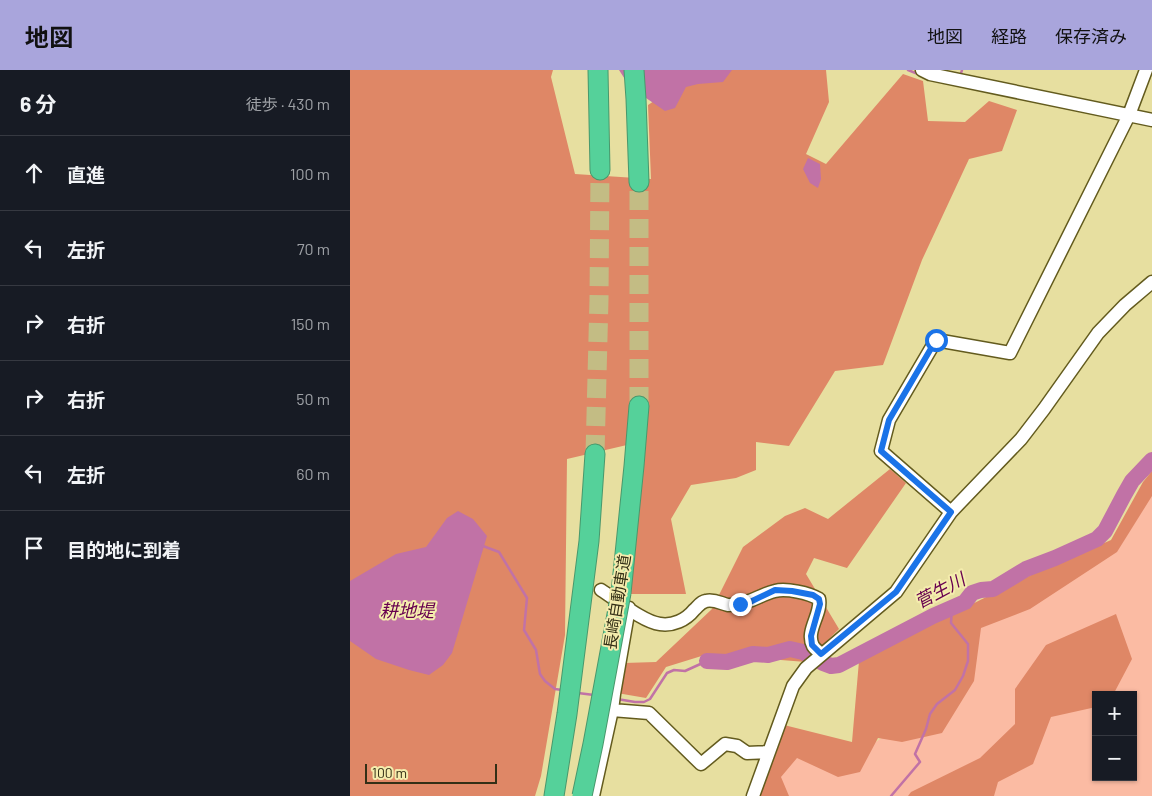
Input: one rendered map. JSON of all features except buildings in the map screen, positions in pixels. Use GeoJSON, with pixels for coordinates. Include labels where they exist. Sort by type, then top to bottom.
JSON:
{"type":"FeatureCollection","features":[{"type":"Feature","properties":{"kind":"highway"},"geometry":{"type":"LineString","coordinates":[[598,70],[600,170]]}},
{"type":"Feature","properties":{"kind":"highway"},"geometry":{"type":"LineString","coordinates":[[634,70],[639,182]]}},
{"type":"Feature","properties":{"kind":"highway","name":"長崎自動車道"},"geometry":{"type":"LineString","coordinates":[[582,796],[625,601],[638,406]]}},
{"type":"Feature","properties":{"kind":"highway","name":"長崎自動車道"},"geometry":{"type":"LineString","coordinates":[[554,796],[567,714],[589,541],[595,454]]}},
{"type":"Feature","properties":{"kind":"street"},"geometry":{"type":"LineString","coordinates":[[922,70],[930,74],[1152,120]]}},
{"type":"Feature","properties":{"kind":"street"},"geometry":{"type":"LineString","coordinates":[[951,512],[881,451],[889,420],[936,340],[1010,353],[1129,115],[1146,70]]}},
{"type":"Feature","properties":{"kind":"street"},"geometry":{"type":"LineString","coordinates":[[753,796],[793,686],[806,668],[896,592],[951,512],[1020,439],[1044,409],[1098,333],[1125,305],[1152,282]]}},
{"type":"Feature","properties":{"kind":"street"},"geometry":{"type":"LineString","coordinates":[[602,590],[625,601],[646,620],[660,624],[672,624],[683,620],[701,603],[707,600],[729,605],[740,604],[750,602],[775,590],[813,595],[819,599],[820,604],[811,636],[812,645],[821,654]]}},
{"type":"Feature","properties":{"kind":"street"},"geometry":{"type":"LineString","coordinates":[[593,796],[612,710],[625,601]]}},
{"type":"Feature","properties":{"kind":"street"},"geometry":{"type":"LineString","coordinates":[[612,710],[649,713],[702,764],[725,744],[737,746],[747,753],[769,752]]}},
{"type":"Feature","properties":{"kind":"shaded area"},"geometry":{"type":"Polygon","coordinates":[[[350,70],[553,70],[551,77],[575,174],[651,179],[648,105],[701,70],[826,70],[829,102],[806,154],[826,164],[903,74],[923,81],[928,121],[965,122],[989,101],[1017,110],[1002,151],[969,159],[922,260],[883,365],[835,371],[789,446],[756,442],[756,470],[736,478],[691,485],[671,519],[686,594],[628,594],[644,441],[567,459],[565,635],[541,776],[535,796],[350,796],[350,70]]]}},
{"type":"Feature","properties":{"kind":"shaded area"},"geometry":{"type":"Polygon","coordinates":[[[890,469],[906,483],[847,568],[814,558],[806,574],[839,629],[806,662],[708,654],[666,667],[646,698],[617,693],[624,663],[656,662],[712,609],[743,547],[785,516],[805,508],[828,519],[890,469]]]}},
{"type":"Feature","properties":{"kind":"shaded area"},"geometry":{"type":"Polygon","coordinates":[[[1152,471],[1152,496],[1117,552],[1030,609],[981,628],[974,681],[942,733],[902,742],[878,738],[860,772],[838,777],[797,758],[781,777],[789,796],[758,796],[784,725],[852,742],[859,661],[1022,579],[1111,540],[1143,482],[1152,471]]]}},
{"type":"Feature","properties":{"kind":"shaded area"},"geometry":{"type":"Polygon","coordinates":[[[1152,485],[1152,796],[767,796],[786,743],[861,752],[968,679],[979,620],[1112,552],[1152,485]]]}},
{"type":"Feature","properties":{"kind":"shaded area"},"geometry":{"type":"Polygon","coordinates":[[[1116,614],[1132,659],[1115,691],[1092,691],[1092,708],[1051,717],[1033,764],[998,782],[994,796],[908,796],[911,792],[980,758],[1015,724],[1015,689],[1046,645],[1116,614]]]}},
{"type":"Feature","properties":{"kind":"water"},"geometry":{"type":"Polygon","coordinates":[[[619,70],[732,70],[723,82],[686,87],[675,108],[665,111],[630,87],[619,70]]]}},
{"type":"Feature","properties":{"kind":"water"},"geometry":{"type":"Polygon","coordinates":[[[808,158],[820,164],[821,179],[818,188],[810,183],[803,169],[808,158]]]}},
{"type":"Feature","properties":{"kind":"water","name":"耕地堤"},"geometry":{"type":"Polygon","coordinates":[[[458,511],[473,519],[487,536],[452,653],[443,665],[429,675],[376,659],[350,641],[350,581],[396,554],[426,547],[447,518],[458,511]]]}},
{"type":"Feature","properties":{"kind":"waterway"},"geometry":{"type":"LineString","coordinates":[[908,70],[918,74]]}},
{"type":"Feature","properties":{"kind":"waterway"},"geometry":{"type":"LineString","coordinates":[[960,77],[962,70]]}},
{"type":"Feature","properties":{"kind":"waterway","name":"菅生川"},"geometry":{"type":"LineString","coordinates":[[707,661],[727,662],[753,654],[768,655],[790,649],[803,652],[831,666],[839,665],[933,616],[965,602],[972,593],[993,589],[1026,569],[1097,539],[1105,531],[1132,481],[1152,460]]}},
{"type":"Feature","properties":{"kind":"waterway"},"geometry":{"type":"LineString","coordinates":[[483,546],[499,552],[527,598],[524,630],[536,650],[540,674],[555,689],[562,690]]}},
{"type":"Feature","properties":{"kind":"waterway"},"geometry":{"type":"LineString","coordinates":[[891,796],[920,762],[915,754],[926,729],[930,714],[937,704],[955,690],[963,676],[968,661],[968,644],[951,623],[952,608]]}},
{"type":"Feature","properties":{"kind":"waterway"},"geometry":{"type":"LineString","coordinates":[[617,699],[644,702],[650,699],[667,673],[674,670],[685,671],[707,661]]}},
{"type":"Feature","properties":{"kind":"waterway"},"geometry":{"type":"LineString","coordinates":[[578,693],[594,695]]}},
{"type":"Feature","properties":{"kind":"tunnel"},"geometry":{"type":"LineString","coordinates":[[595,454],[600,170]]}},
{"type":"Feature","properties":{"kind":"tunnel"},"geometry":{"type":"LineString","coordinates":[[639,182],[639,406]]}},
{"type":"Feature","properties":{"kind":"route"},"geometry":{"type":"LineString","coordinates":[[740,604],[750,602],[775,590],[813,595],[819,599],[820,604],[811,636],[812,645],[821,654],[896,592],[951,512],[881,451],[889,420],[936,340]]}}]}
